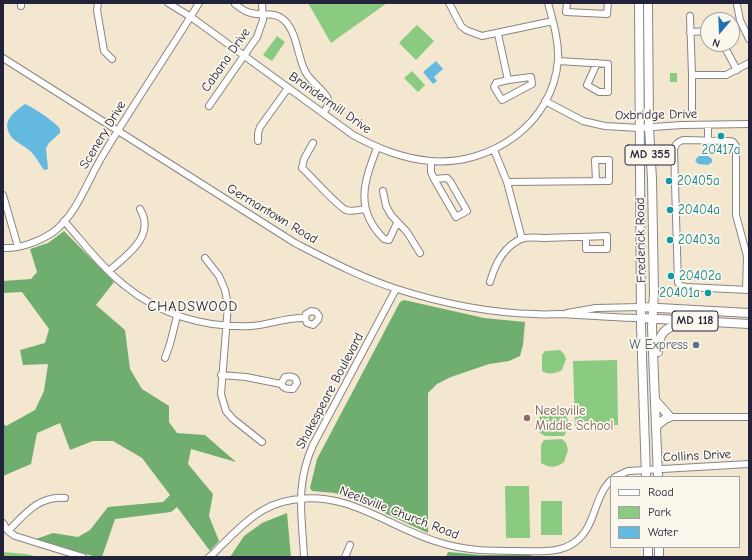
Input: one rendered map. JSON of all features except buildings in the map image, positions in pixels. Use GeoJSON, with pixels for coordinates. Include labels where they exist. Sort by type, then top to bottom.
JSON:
{"type":"FeatureCollection","features":[{"type":"Feature","properties":{"kind":"main road","name":"Frederick Road"},"geometry":{"type":"LineString","coordinates":[[639,3],[641,318],[646,473]]}},
{"type":"Feature","properties":{"kind":"main road","name":"Frederick Road"},"geometry":{"type":"LineString","coordinates":[[648,3],[654,370],[658,473]]}},
{"type":"Feature","properties":{"kind":"main road","name":"Germantown Road"},"geometry":{"type":"LineString","coordinates":[[641,306],[749,313]]}},
{"type":"Feature","properties":{"kind":"main road","name":"Germantown Road"},"geometry":{"type":"LineString","coordinates":[[641,318],[749,324]]}},
{"type":"Feature","properties":{"kind":"main road"},"geometry":{"type":"LineString","coordinates":[[654,370],[658,358],[658,343],[662,335],[668,328],[692,321]]}},
{"type":"Feature","properties":{"kind":"main road"},"geometry":{"type":"LineString","coordinates":[[655,400],[670,417],[656,426]]}},
{"type":"Feature","properties":{"kind":"street"},"geometry":{"type":"LineString","coordinates":[[98,3],[97,10],[104,51],[112,60]]}},
{"type":"Feature","properties":{"kind":"street","name":"Brandermill Drive"},"geometry":{"type":"LineString","coordinates":[[168,3],[245,56],[353,135],[377,148],[408,158],[431,161],[465,158],[494,150],[509,142],[524,130],[536,116],[550,91],[558,60],[553,21],[548,3]]}},
{"type":"Feature","properties":{"kind":"street","name":"Scenery Drive"},"geometry":{"type":"LineString","coordinates":[[3,248],[18,247],[41,239],[52,232],[64,221],[76,205],[102,155],[199,3]]}},
{"type":"Feature","properties":{"kind":"street","name":"Cabana Drive"},"geometry":{"type":"LineString","coordinates":[[209,106],[258,36],[262,26],[262,3]]}},
{"type":"Feature","properties":{"kind":"street"},"geometry":{"type":"LineString","coordinates":[[449,3],[461,26],[466,30],[482,36],[498,34],[553,21]]}},
{"type":"Feature","properties":{"kind":"street"},"geometry":{"type":"LineString","coordinates":[[567,3],[566,12],[607,14],[608,3]]}},
{"type":"Feature","properties":{"kind":"street"},"geometry":{"type":"LineString","coordinates":[[235,4],[252,14],[278,15],[290,27],[304,70],[310,80],[328,97],[328,106],[323,113]]}},
{"type":"Feature","properties":{"kind":"street"},"geometry":{"type":"LineString","coordinates":[[737,5],[740,20],[749,39]]}},
{"type":"Feature","properties":{"kind":"street"},"geometry":{"type":"LineString","coordinates":[[690,16],[692,111]]}},
{"type":"Feature","properties":{"kind":"street"},"geometry":{"type":"LineString","coordinates":[[690,32],[700,31]]}},
{"type":"Feature","properties":{"kind":"street"},"geometry":{"type":"LineString","coordinates":[[498,34],[508,80]]}},
{"type":"Feature","properties":{"kind":"street"},"geometry":{"type":"LineString","coordinates":[[727,52],[737,70]]}},
{"type":"Feature","properties":{"kind":"street","name":"Germantown Road"},"geometry":{"type":"LineString","coordinates":[[3,58],[295,243],[338,265],[396,289],[473,307],[527,314],[641,318]]}},
{"type":"Feature","properties":{"kind":"street"},"geometry":{"type":"LineString","coordinates":[[558,60],[597,63],[608,64],[608,92],[599,92],[587,85],[597,63]]}},
{"type":"Feature","properties":{"kind":"street"},"geometry":{"type":"LineString","coordinates":[[692,75],[726,75],[749,63]]}},
{"type":"Feature","properties":{"kind":"street"},"geometry":{"type":"LineString","coordinates":[[531,77],[532,84],[502,100],[494,87],[496,83],[508,80],[531,77]]}},
{"type":"Feature","properties":{"kind":"street"},"geometry":{"type":"LineString","coordinates":[[258,141],[258,132],[260,127],[288,88]]}},
{"type":"Feature","properties":{"kind":"street","name":"Oxbridge Drive"},"geometry":{"type":"LineString","coordinates":[[545,101],[571,115],[594,124],[618,128],[649,128],[708,124],[749,124]]}},
{"type":"Feature","properties":{"kind":"street"},"geometry":{"type":"LineString","coordinates":[[708,124],[708,141]]}},
{"type":"Feature","properties":{"kind":"street"},"geometry":{"type":"LineString","coordinates":[[683,140],[733,142],[736,146],[736,215],[747,256],[748,290],[686,287],[681,286],[678,283],[674,150],[676,144],[683,140]]}},
{"type":"Feature","properties":{"kind":"street"},"geometry":{"type":"LineString","coordinates":[[313,143],[304,159],[302,168],[341,207],[351,211],[365,209]]}},
{"type":"Feature","properties":{"kind":"street"},"geometry":{"type":"LineString","coordinates":[[377,148],[365,185],[365,209],[369,218],[384,239],[389,240],[397,223]]}},
{"type":"Feature","properties":{"kind":"street"},"geometry":{"type":"LineString","coordinates":[[494,150],[507,182],[522,239]]}},
{"type":"Feature","properties":{"kind":"street"},"geometry":{"type":"LineString","coordinates":[[431,161],[431,172],[434,179],[456,217],[467,211],[447,178],[434,179]]}},
{"type":"Feature","properties":{"kind":"street"},"geometry":{"type":"LineString","coordinates":[[507,182],[596,181]]}},
{"type":"Feature","properties":{"kind":"street"},"geometry":{"type":"LineString","coordinates":[[383,191],[386,206],[397,223],[407,232],[420,253]]}},
{"type":"Feature","properties":{"kind":"street"},"geometry":{"type":"LineString","coordinates":[[3,195],[18,247]]}},
{"type":"Feature","properties":{"kind":"street"},"geometry":{"type":"LineString","coordinates":[[109,271],[133,249],[140,240],[145,225],[140,209]]}},
{"type":"Feature","properties":{"kind":"street"},"geometry":{"type":"LineString","coordinates":[[64,221],[123,285],[159,309],[177,316],[200,322],[225,326],[252,326],[296,318],[305,318]]}},
{"type":"Feature","properties":{"kind":"street"},"geometry":{"type":"LineString","coordinates":[[490,282],[494,268],[501,256],[507,249],[522,239],[586,237]]}},
{"type":"Feature","properties":{"kind":"street"},"geometry":{"type":"LineString","coordinates":[[205,258],[219,276],[225,290],[228,305],[221,375],[221,394],[226,411],[233,419],[262,442]]}},
{"type":"Feature","properties":{"kind":"street","name":"Shakespeare Boulevard"},"geometry":{"type":"LineString","coordinates":[[304,557],[300,499],[302,475],[306,460],[312,445],[396,289]]}},
{"type":"Feature","properties":{"kind":"street","name":"Germantown Road"},"geometry":{"type":"LineString","coordinates":[[559,314],[596,308],[641,306]]}},
{"type":"Feature","properties":{"kind":"street"},"geometry":{"type":"LineString","coordinates":[[165,358],[177,316]]}},
{"type":"Feature","properties":{"kind":"street"},"geometry":{"type":"LineString","coordinates":[[221,375],[246,377],[281,384]]}},
{"type":"Feature","properties":{"kind":"street"},"geometry":{"type":"LineString","coordinates":[[670,417],[749,417]]}},
{"type":"Feature","properties":{"kind":"street","name":"Collins Drive"},"geometry":{"type":"LineString","coordinates":[[646,473],[749,464]]}},
{"type":"Feature","properties":{"kind":"street"},"geometry":{"type":"LineString","coordinates":[[617,476],[628,471],[646,473]]}},
{"type":"Feature","properties":{"kind":"street","name":"Neelsville Church Road"},"geometry":{"type":"LineString","coordinates":[[209,557],[214,554],[242,525],[272,505],[285,501],[324,498],[344,503],[426,538],[463,549],[486,551],[548,550],[563,548],[569,546],[582,537],[590,525],[604,489],[610,481]]}},
{"type":"Feature","properties":{"kind":"street"},"geometry":{"type":"LineString","coordinates":[[8,531],[32,507],[42,501],[56,496],[65,498]]}},
{"type":"Feature","properties":{"kind":"street"},"geometry":{"type":"LineString","coordinates":[[3,523],[8,531],[16,536],[83,557]]}},
{"type":"Feature","properties":{"kind":"street"},"geometry":{"type":"LineString","coordinates":[[345,557],[350,545]]}},
{"type":"Feature","properties":{"kind":"green space"},"geometry":{"type":"Polygon","coordinates":[[[308,3],[387,3],[331,43],[308,3]]]}},
{"type":"Feature","properties":{"kind":"green space"},"geometry":{"type":"Polygon","coordinates":[[[417,25],[434,41],[416,60],[399,43],[417,25]]]}},
{"type":"Feature","properties":{"kind":"green space"},"geometry":{"type":"Polygon","coordinates":[[[277,36],[285,42],[272,61],[263,55],[277,36]]]}},
{"type":"Feature","properties":{"kind":"green space"},"geometry":{"type":"Polygon","coordinates":[[[412,71],[425,85],[418,92],[404,78],[412,71]]]}},
{"type":"Feature","properties":{"kind":"green space"},"geometry":{"type":"Polygon","coordinates":[[[670,73],[677,73],[677,82],[670,82],[670,73]]]}},
{"type":"Feature","properties":{"kind":"green space"},"geometry":{"type":"Polygon","coordinates":[[[64,231],[114,282],[96,305],[125,330],[130,369],[142,389],[169,406],[169,422],[177,433],[205,435],[236,462],[191,449],[188,464],[213,494],[209,516],[219,541],[210,551],[177,507],[171,512],[115,519],[102,557],[96,557],[36,539],[53,533],[78,537],[90,530],[108,507],[163,502],[170,495],[142,458],[113,441],[93,441],[70,450],[60,423],[37,433],[31,464],[3,476],[3,423],[6,426],[35,410],[44,391],[48,364],[23,365],[20,350],[45,343],[49,329],[22,292],[3,293],[3,281],[31,279],[37,272],[30,249],[48,243],[64,231]]]}},
{"type":"Feature","properties":{"kind":"green space"},"geometry":{"type":"Polygon","coordinates":[[[404,300],[484,318],[525,322],[523,345],[520,356],[509,361],[489,364],[451,377],[437,384],[428,393],[428,533],[354,499],[335,493],[312,491],[310,488],[317,459],[400,302],[404,300]]]}},
{"type":"Feature","properties":{"kind":"green space"},"geometry":{"type":"Polygon","coordinates":[[[560,350],[566,359],[562,370],[552,374],[542,371],[542,355],[545,351],[560,350]]]}},
{"type":"Feature","properties":{"kind":"green space"},"geometry":{"type":"Polygon","coordinates":[[[617,360],[618,425],[575,426],[573,361],[617,360]]]}},
{"type":"Feature","properties":{"kind":"green space"},"geometry":{"type":"Polygon","coordinates":[[[551,407],[561,411],[567,417],[568,426],[564,436],[545,436],[539,432],[540,413],[544,409],[551,407]]]}},
{"type":"Feature","properties":{"kind":"green space"},"geometry":{"type":"Polygon","coordinates":[[[562,439],[566,443],[568,450],[564,462],[553,467],[541,463],[541,445],[544,440],[562,439]]]}},
{"type":"Feature","properties":{"kind":"green space"},"geometry":{"type":"Polygon","coordinates":[[[505,486],[529,486],[530,538],[506,538],[505,486]]]}},
{"type":"Feature","properties":{"kind":"green space"},"geometry":{"type":"Polygon","coordinates":[[[541,501],[562,501],[562,535],[541,535],[541,501]]]}},
{"type":"Feature","properties":{"kind":"green space"},"geometry":{"type":"Polygon","coordinates":[[[287,513],[291,557],[230,557],[244,536],[262,523],[287,513]]]}},
{"type":"Feature","properties":{"kind":"green space"},"geometry":{"type":"Polygon","coordinates":[[[3,552],[26,554],[39,557],[3,557],[3,552]]]}},
{"type":"Feature","properties":{"kind":"green space"},"geometry":{"type":"Polygon","coordinates":[[[448,552],[482,555],[531,555],[532,557],[446,557],[448,552]]]}},
{"type":"Feature","properties":{"kind":"water"},"geometry":{"type":"Polygon","coordinates":[[[436,61],[443,69],[434,77],[437,81],[433,84],[423,72],[436,61]]]}},
{"type":"Feature","properties":{"kind":"water"},"geometry":{"type":"Polygon","coordinates":[[[25,104],[44,115],[60,129],[60,133],[49,143],[46,148],[48,169],[44,170],[31,152],[13,139],[7,128],[9,119],[15,111],[25,104]]]}},
{"type":"Feature","properties":{"kind":"water"},"geometry":{"type":"Polygon","coordinates":[[[699,156],[708,156],[712,159],[712,162],[708,165],[698,164],[695,160],[699,156]]]}},
{"type":"Feature","properties":{"kind":"place","name":"20417a"},"geometry":{"type":"Point","coordinates":[721,136]}},
{"type":"Feature","properties":{"kind":"place","name":"20405a"},"geometry":{"type":"Point","coordinates":[669,181]}},
{"type":"Feature","properties":{"kind":"place","name":"20404a"},"geometry":{"type":"Point","coordinates":[670,210]}},
{"type":"Feature","properties":{"kind":"place","name":"20403a"},"geometry":{"type":"Point","coordinates":[670,240]}},
{"type":"Feature","properties":{"kind":"place","name":"20402a"},"geometry":{"type":"Point","coordinates":[671,276]}},
{"type":"Feature","properties":{"kind":"place","name":"20401a"},"geometry":{"type":"Point","coordinates":[708,293]}},
{"type":"Feature","properties":{"kind":"place","name":"W Express"},"geometry":{"type":"Point","coordinates":[696,345]}},
{"type":"Feature","properties":{"kind":"place","name":"Neelsville Middle School"},"geometry":{"type":"Point","coordinates":[527,418]}},
{"type":"Feature","properties":{"kind":"district","name":"CHADSWOOD"},"geometry":{"type":"Point","coordinates":[193,307]}}]}
